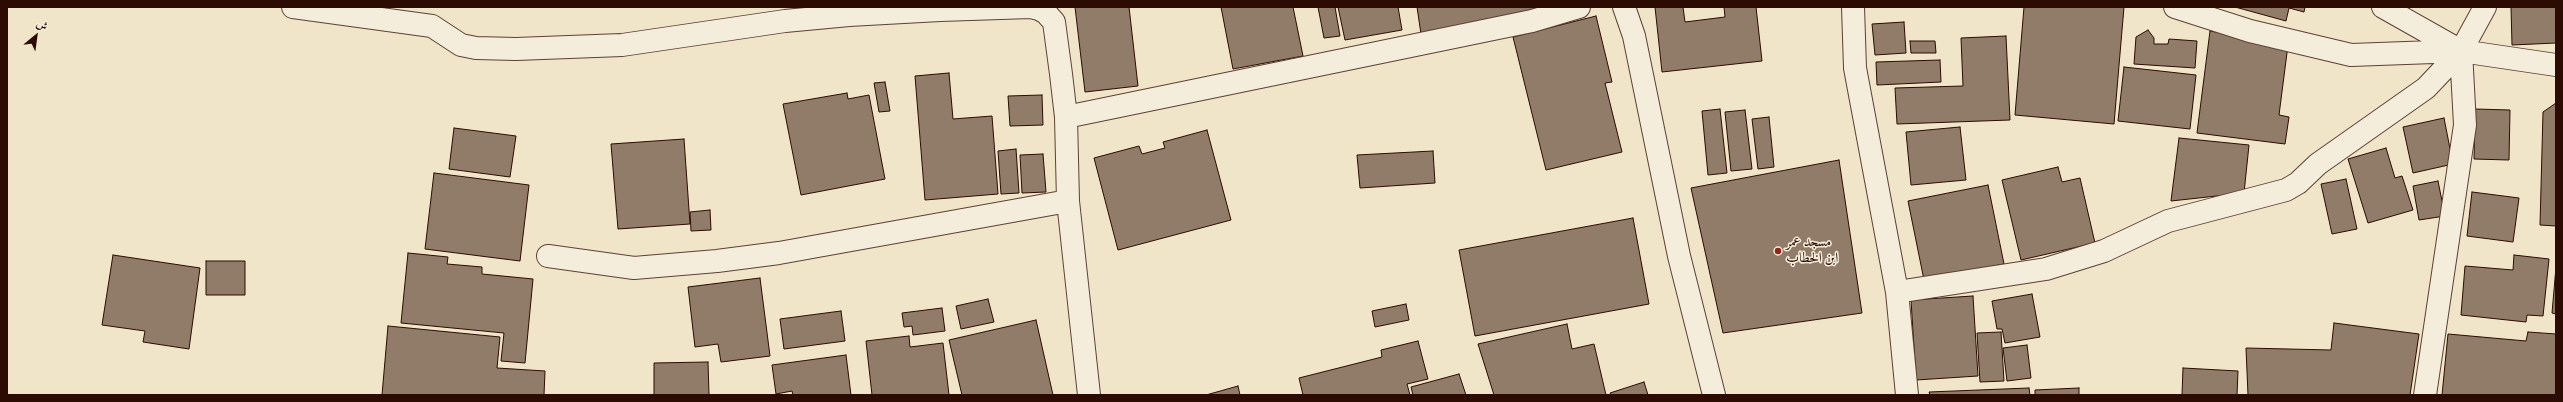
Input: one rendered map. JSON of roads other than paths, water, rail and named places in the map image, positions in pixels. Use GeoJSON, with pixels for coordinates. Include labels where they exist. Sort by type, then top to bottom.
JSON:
{"type":"FeatureCollection","features":[{"type":"Feature","properties":{"kind":"street"},"geometry":{"type":"LineString","coordinates":[[293,7],[432,26],[461,45],[476,48],[516,49],[622,45],[785,21],[849,15],[1031,7],[1046,13],[1054,22],[1066,117],[1068,200],[1089,395]]}},
{"type":"Feature","properties":{"kind":"street"},"geometry":{"type":"LineString","coordinates":[[1066,117],[1532,21],[1579,7]]}},
{"type":"Feature","properties":{"kind":"street"},"geometry":{"type":"LineString","coordinates":[[1624,7],[1634,36],[1679,256],[1714,395]]}},
{"type":"Feature","properties":{"kind":"street"},"geometry":{"type":"LineString","coordinates":[[1853,7],[1855,68],[1898,292],[1907,395]]}},
{"type":"Feature","properties":{"kind":"street"},"geometry":{"type":"LineString","coordinates":[[2175,7],[2250,31],[2351,56],[2461,51],[2556,65]]}},
{"type":"Feature","properties":{"kind":"street"},"geometry":{"type":"LineString","coordinates":[[2383,7],[2461,51]]}},
{"type":"Feature","properties":{"kind":"street"},"geometry":{"type":"LineString","coordinates":[[1898,292],[2046,269],[2104,250],[2168,222],[2286,190],[2298,183],[2318,164],[2426,88],[2461,51],[2485,7]]}},
{"type":"Feature","properties":{"kind":"street"},"geometry":{"type":"LineString","coordinates":[[2425,395],[2465,125],[2461,51]]}},
{"type":"Feature","properties":{"kind":"street"},"geometry":{"type":"LineString","coordinates":[[548,256],[634,268],[717,260],[779,253],[1068,200]]}},
{"type":"Feature","properties":{"kind":"place","name":"مسجد عمر ابن الخطاب"},"geometry":{"type":"Point","coordinates":[1778,251]}}]}
